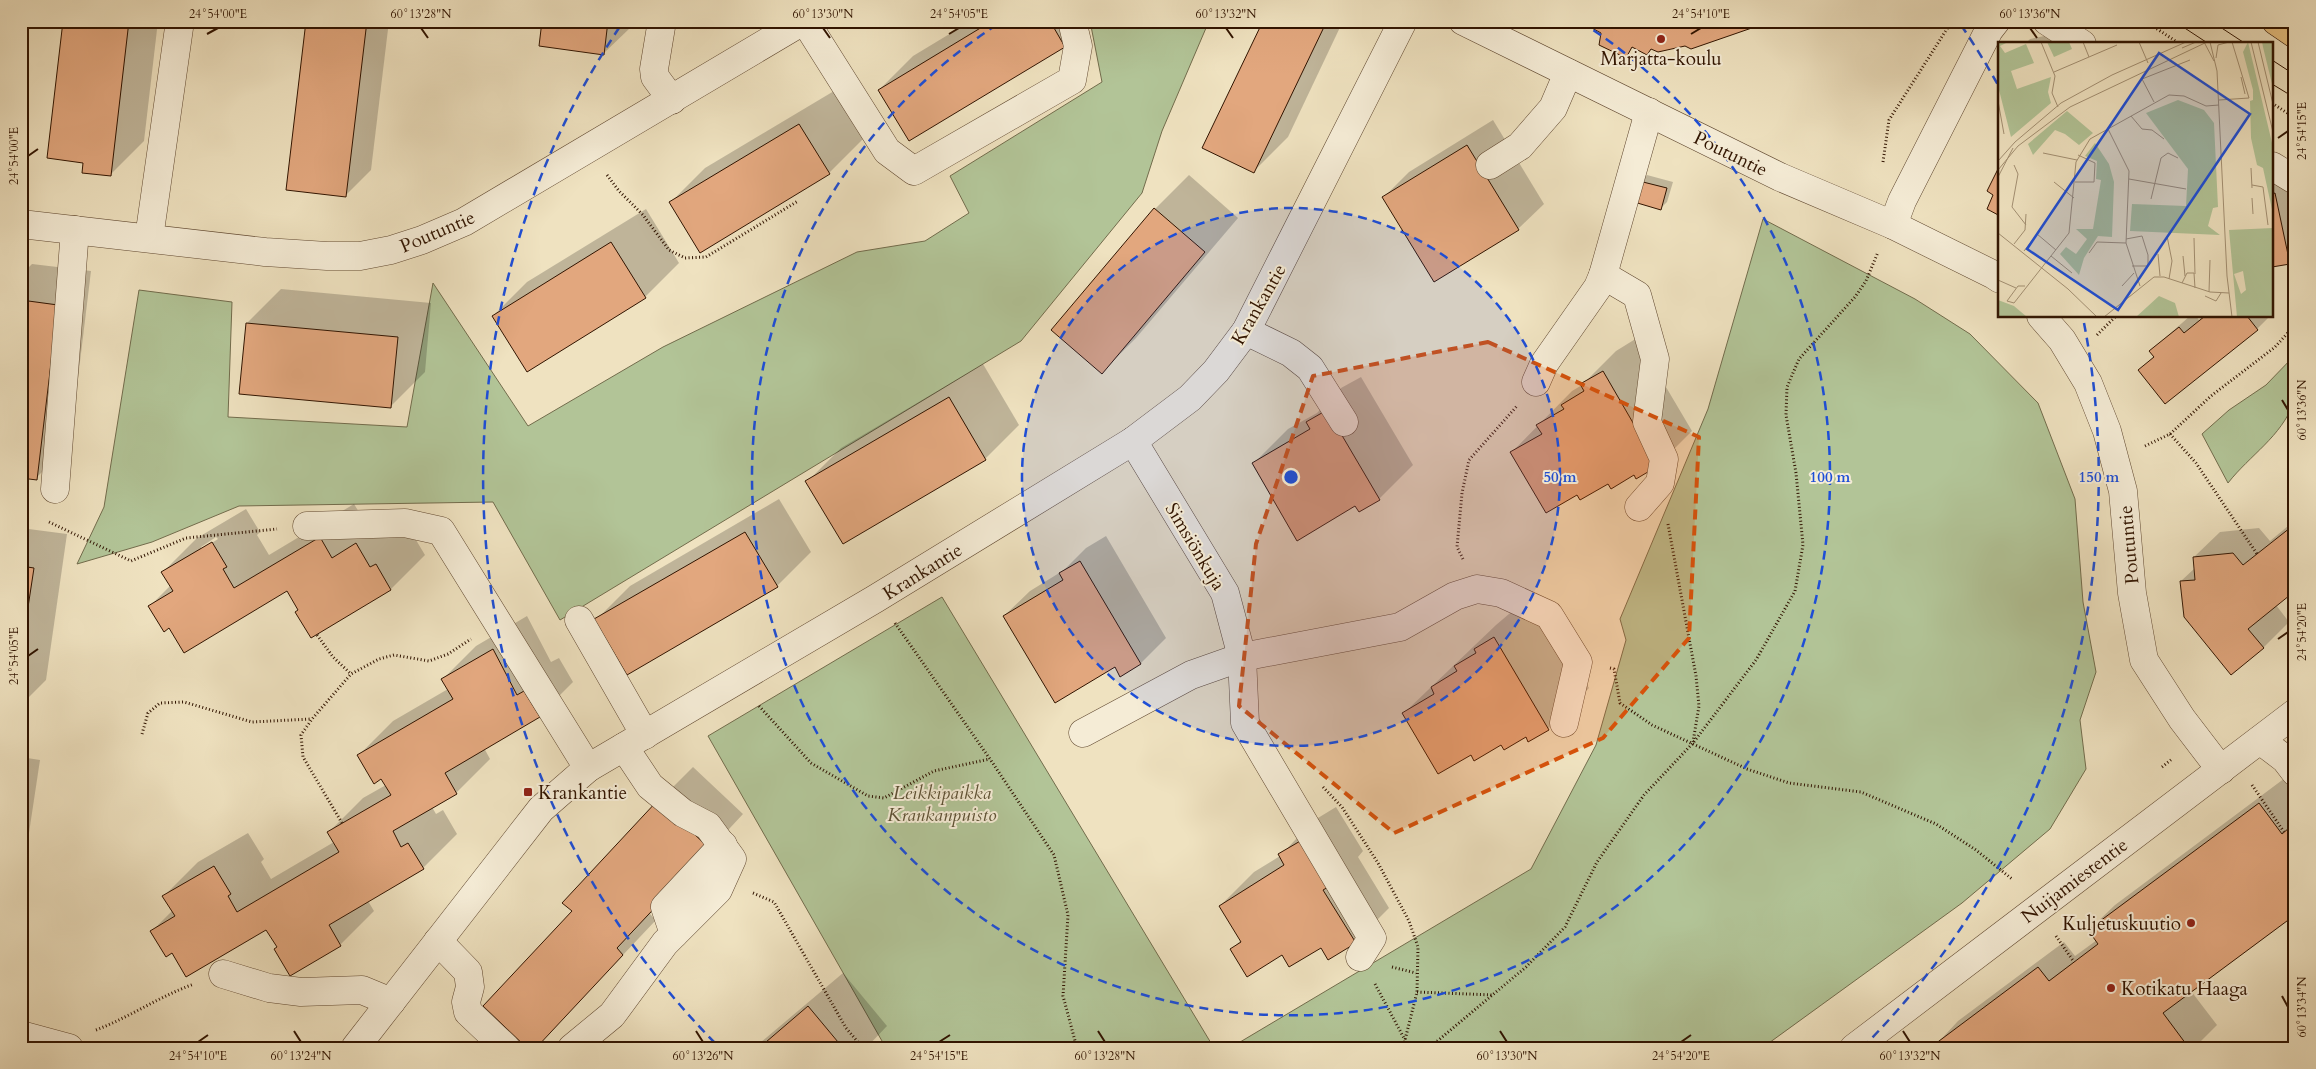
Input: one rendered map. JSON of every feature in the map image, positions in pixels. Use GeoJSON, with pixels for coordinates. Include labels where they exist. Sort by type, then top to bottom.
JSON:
{"type":"FeatureCollection","features":[{"type":"Feature","properties":{"kind":"main road"},"geometry":{"type":"LineString","coordinates":[[2276,21],[2295,34]]}},
{"type":"Feature","properties":{"kind":"street"},"geometry":{"type":"LineString","coordinates":[[149,238],[180,21]]}},
{"type":"Feature","properties":{"kind":"street"},"geometry":{"type":"LineString","coordinates":[[662,21],[654,69],[655,77],[672,100]]}},
{"type":"Feature","properties":{"kind":"street"},"geometry":{"type":"LineString","coordinates":[[804,21],[887,151],[914,171],[1072,80],[1078,46],[1072,21]]}},
{"type":"Feature","properties":{"kind":"street","name":"Poutuntie"},"geometry":{"type":"LineString","coordinates":[[21,224],[265,252],[360,256],[391,250],[422,240],[464,222],[804,21]]}},
{"type":"Feature","properties":{"kind":"street","name":"Krankantie"},"geometry":{"type":"LineString","coordinates":[[355,1048],[541,809],[588,768],[876,600],[1133,441],[1190,398],[1216,371],[1246,331],[1403,21]]}},
{"type":"Feature","properties":{"kind":"street","name":"Poutuntie"},"geometry":{"type":"LineString","coordinates":[[1463,21],[1780,177],[1893,225],[1998,278]]}},
{"type":"Feature","properties":{"kind":"street"},"geometry":{"type":"LineString","coordinates":[[1893,225],[1911,184],[1989,30],[1996,21]]}},
{"type":"Feature","properties":{"kind":"street"},"geometry":{"type":"LineString","coordinates":[[2048,21],[2079,42]]}},
{"type":"Feature","properties":{"kind":"street"},"geometry":{"type":"LineString","coordinates":[[1490,165],[1520,146],[1553,108],[1568,73]]}},
{"type":"Feature","properties":{"kind":"street"},"geometry":{"type":"LineString","coordinates":[[1536,382],[1544,364],[1598,287],[1649,112]]}},
{"type":"Feature","properties":{"kind":"street"},"geometry":{"type":"LineString","coordinates":[[2274,167],[2295,180]]}},
{"type":"Feature","properties":{"kind":"street"},"geometry":{"type":"LineString","coordinates":[[55,489],[75,230]]}},
{"type":"Feature","properties":{"kind":"street"},"geometry":{"type":"LineString","coordinates":[[1603,275],[1637,294],[1655,358],[1647,422],[1664,459],[1660,483],[1639,506]]}},
{"type":"Feature","properties":{"kind":"street","name":"Poutuntie"},"geometry":{"type":"LineString","coordinates":[[2043,318],[2062,340],[2088,382],[2107,430],[2123,491],[2132,593],[2144,660],[2182,719],[2221,770]]}},
{"type":"Feature","properties":{"kind":"street"},"geometry":{"type":"LineString","coordinates":[[1246,331],[1291,353],[1310,368],[1344,422]]}},
{"type":"Feature","properties":{"kind":"street","name":"Simsiönkuja"},"geometry":{"type":"LineString","coordinates":[[1133,441],[1224,593],[1242,657],[1245,723],[1372,938],[1360,958]]}},
{"type":"Feature","properties":{"kind":"street"},"geometry":{"type":"LineString","coordinates":[[307,526],[405,523],[441,531],[588,768]]}},
{"type":"Feature","properties":{"kind":"street"},"geometry":{"type":"LineString","coordinates":[[1083,733],[1191,676],[1242,657],[1400,628],[1455,596],[1477,589],[1501,593],[1549,615],[1578,662],[1564,723]]}},
{"type":"Feature","properties":{"kind":"street"},"geometry":{"type":"LineString","coordinates":[[572,1048],[612,1015],[674,934],[718,890],[732,859],[708,826],[683,813],[650,786],[635,741],[580,620]]}},
{"type":"Feature","properties":{"kind":"street","name":"Nuijamiestentie"},"geometry":{"type":"LineString","coordinates":[[1854,1048],[2295,713]]}},
{"type":"Feature","properties":{"kind":"street"},"geometry":{"type":"LineString","coordinates":[[2260,740],[2285,759],[2295,772]]}},
{"type":"Feature","properties":{"kind":"street"},"geometry":{"type":"LineString","coordinates":[[438,942],[468,972],[470,987],[466,1002],[468,1012],[506,1048]]}},
{"type":"Feature","properties":{"kind":"street"},"geometry":{"type":"LineString","coordinates":[[223,974],[270,988],[301,992],[362,990],[391,1002]]}},
{"type":"Feature","properties":{"kind":"street"},"geometry":{"type":"LineString","coordinates":[[21,1035],[79,1040]]}},
{"type":"Feature","properties":{"kind":"path"},"geometry":{"type":"LineString","coordinates":[[1889,120],[1952,21]]}},
{"type":"Feature","properties":{"kind":"path"},"geometry":{"type":"LineString","coordinates":[[2144,21],[2177,42]]}},
{"type":"Feature","properties":{"kind":"path"},"geometry":{"type":"LineString","coordinates":[[2274,104],[2295,118]]}},
{"type":"Feature","properties":{"kind":"path"},"geometry":{"type":"LineString","coordinates":[[606,173],[619,191],[643,216],[670,250],[685,258],[706,256],[798,201]]}},
{"type":"Feature","properties":{"kind":"path"},"geometry":{"type":"LineString","coordinates":[[1428,1048],[1537,957],[1565,926],[1597,862],[1639,802],[1693,743],[1756,660],[1795,590],[1803,545],[1796,473],[1786,415],[1787,387],[1799,359],[1855,297],[1866,281],[1879,250]]}},
{"type":"Feature","properties":{"kind":"path"},"geometry":{"type":"LineString","coordinates":[[2096,336],[2114,318]]}},
{"type":"Feature","properties":{"kind":"path"},"geometry":{"type":"LineString","coordinates":[[2137,450],[2170,434],[2212,396],[2276,347],[2295,325]]}},
{"type":"Feature","properties":{"kind":"path"},"geometry":{"type":"LineString","coordinates":[[1477,589],[1457,547],[1462,493],[1470,460],[1536,382]]}},
{"type":"Feature","properties":{"kind":"path"},"geometry":{"type":"LineString","coordinates":[[2170,434],[2196,463],[2257,554]]}},
{"type":"Feature","properties":{"kind":"path"},"geometry":{"type":"LineString","coordinates":[[1660,483],[1696,676],[1699,706],[1693,743]]}},
{"type":"Feature","properties":{"kind":"path"},"geometry":{"type":"LineString","coordinates":[[42,519],[131,561],[186,538],[307,526]]}},
{"type":"Feature","properties":{"kind":"path"},"geometry":{"type":"LineString","coordinates":[[876,600],[939,684],[1054,855],[1068,915],[1063,996],[1077,1048]]}},
{"type":"Feature","properties":{"kind":"path"},"geometry":{"type":"LineString","coordinates":[[342,823],[303,757],[301,735],[312,719],[351,674],[379,659],[394,655],[428,661],[448,654],[497,622]]}},
{"type":"Feature","properties":{"kind":"path"},"geometry":{"type":"LineString","coordinates":[[317,635],[333,657],[351,674]]}},
{"type":"Feature","properties":{"kind":"path"},"geometry":{"type":"LineString","coordinates":[[1616,677],[1620,704],[1652,725],[1747,769],[1789,783],[1861,792],[1936,824],[1976,850],[2012,879]]}},
{"type":"Feature","properties":{"kind":"path"},"geometry":{"type":"LineString","coordinates":[[739,680],[751,697],[811,762],[868,796],[884,798],[934,770],[990,759]]}},
{"type":"Feature","properties":{"kind":"path"},"geometry":{"type":"LineString","coordinates":[[142,734],[148,713],[160,703],[184,702],[252,722],[312,719]]}},
{"type":"Feature","properties":{"kind":"path"},"geometry":{"type":"LineString","coordinates":[[2251,784],[2284,832]]}},
{"type":"Feature","properties":{"kind":"path"},"geometry":{"type":"LineString","coordinates":[[774,902],[846,1028],[863,1048]]}},
{"type":"Feature","properties":{"kind":"path"},"geometry":{"type":"LineString","coordinates":[[2053,932],[2074,962]]}},
{"type":"Feature","properties":{"kind":"path"},"geometry":{"type":"LineString","coordinates":[[1360,958],[1405,1040]]}},
{"type":"Feature","properties":{"kind":"path"},"geometry":{"type":"LineString","coordinates":[[79,1040],[178,990],[223,974]]}},
{"type":"Feature","properties":{"kind":"path"},"geometry":{"type":"LineString","coordinates":[[1417,992],[1493,995]]}},
{"type":"Feature","properties":{"kind":"highlighted area"},"geometry":{"type":"Polygon","coordinates":[[[1488,342],[1699,437],[1689,638],[1603,738],[1394,833],[1239,706],[1256,544],[1313,376],[1488,342]]]}},
{"type":"Feature","properties":{"kind":"green space"},"geometry":{"type":"Polygon","coordinates":[[[1090,21],[1209,21],[1162,131],[1142,193],[1021,341],[560,620],[493,502],[239,506],[152,542],[77,564],[104,507],[139,290],[232,302],[228,417],[407,427],[433,283],[528,426],[663,347],[857,252],[925,241],[969,213],[950,176],[1102,82],[1090,21]]]}},
{"type":"Feature","properties":{"kind":"green space"},"geometry":{"type":"Polygon","coordinates":[[[1763,219],[1915,299],[1970,334],[2038,403],[2075,499],[2083,602],[2096,672],[2080,720],[2086,769],[2050,829],[1962,903],[1762,1048],[1230,1048],[1531,869],[1596,745],[1626,640],[1620,619],[1708,409],[1763,219]]]}},
{"type":"Feature","properties":{"kind":"green space"},"geometry":{"type":"Polygon","coordinates":[[[2295,355],[2296,392],[2294,402],[2288,414],[2273,436],[2228,483],[2202,434],[2229,410],[2266,385],[2295,355]]]}},
{"type":"Feature","properties":{"kind":"green space","name":"Leikkipaikka Krankanpuisto"},"geometry":{"type":"Polygon","coordinates":[[[942,597],[1214,1048],[886,1048],[708,736],[942,597]]]}},
{"type":"Feature","properties":{"kind":"building"},"geometry":{"type":"Polygon","coordinates":[[[63,21],[129,21],[111,176],[82,173],[83,163],[47,158],[63,21]]]}},
{"type":"Feature","properties":{"kind":"building"},"geometry":{"type":"Polygon","coordinates":[[[306,21],[367,21],[346,197],[286,190],[306,21]]]}},
{"type":"Feature","properties":{"kind":"building"},"geometry":{"type":"Polygon","coordinates":[[[542,21],[608,21],[604,55],[539,46],[542,21]]]}},
{"type":"Feature","properties":{"kind":"building"},"geometry":{"type":"Polygon","coordinates":[[[992,21],[1050,21],[1065,47],[909,141],[878,90],[992,21]]]}},
{"type":"Feature","properties":{"kind":"building"},"geometry":{"type":"Polygon","coordinates":[[[1263,21],[1313,21],[1324,27],[1254,173],[1202,148],[1263,21]]]}},
{"type":"Feature","properties":{"kind":"building","name":"Marjatta-koulu"},"geometry":{"type":"Polygon","coordinates":[[[1579,21],[1772,21],[1691,49],[1685,46],[1658,52],[1651,49],[1647,55],[1632,47],[1626,58],[1599,45],[1601,33],[1579,21]]]}},
{"type":"Feature","properties":{"kind":"building"},"geometry":{"type":"Polygon","coordinates":[[[799,124],[830,174],[700,253],[669,202],[799,124]]]}},
{"type":"Feature","properties":{"kind":"building"},"geometry":{"type":"Polygon","coordinates":[[[1467,145],[1519,230],[1434,282],[1382,197],[1467,145]]]}},
{"type":"Feature","properties":{"kind":"building"},"geometry":{"type":"Polygon","coordinates":[[[1998,169],[1998,215],[1987,209],[1993,195],[1987,191],[1998,169]]]}},
{"type":"Feature","properties":{"kind":"building"},"geometry":{"type":"Polygon","coordinates":[[[1639,181],[1667,188],[1661,210],[1634,202],[1639,181]]]}},
{"type":"Feature","properties":{"kind":"building"},"geometry":{"type":"Polygon","coordinates":[[[2274,193],[2290,264],[2274,267],[2274,193]]]}},
{"type":"Feature","properties":{"kind":"building"},"geometry":{"type":"Polygon","coordinates":[[[1154,208],[1205,252],[1102,374],[1051,330],[1154,208]]]}},
{"type":"Feature","properties":{"kind":"building"},"geometry":{"type":"Polygon","coordinates":[[[611,242],[646,298],[527,372],[492,316],[611,242]]]}},
{"type":"Feature","properties":{"kind":"building"},"geometry":{"type":"Polygon","coordinates":[[[21,300],[58,305],[37,480],[21,478],[21,300]]]}},
{"type":"Feature","properties":{"kind":"building"},"geometry":{"type":"Polygon","coordinates":[[[2203,318],[2249,318],[2258,330],[2165,404],[2138,370],[2154,357],[2149,351],[2179,327],[2184,333],[2203,318]]]}},
{"type":"Feature","properties":{"kind":"building"},"geometry":{"type":"Polygon","coordinates":[[[246,323],[398,337],[391,408],[239,394],[246,323]]]}},
{"type":"Feature","properties":{"kind":"building"},"geometry":{"type":"Polygon","coordinates":[[[1603,371],[1658,466],[1636,479],[1634,475],[1611,489],[1608,484],[1580,500],[1577,495],[1546,513],[1510,452],[1542,434],[1536,425],[1564,409],[1561,405],[1584,391],[1580,384],[1603,371]]]}},
{"type":"Feature","properties":{"kind":"building"},"geometry":{"type":"Polygon","coordinates":[[[949,397],[986,460],[843,544],[805,481],[949,397]]]}},
{"type":"Feature","properties":{"kind":"building"},"geometry":{"type":"Polygon","coordinates":[[[1327,410],[1380,500],[1359,512],[1355,506],[1297,541],[1252,463],[1310,429],[1306,422],[1327,410]]]}},
{"type":"Feature","properties":{"kind":"building"},"geometry":{"type":"Polygon","coordinates":[[[2295,524],[2295,591],[2248,629],[2264,648],[2231,675],[2184,617],[2180,581],[2195,580],[2193,557],[2233,553],[2243,565],[2295,524]]]}},
{"type":"Feature","properties":{"kind":"building"},"geometry":{"type":"Polygon","coordinates":[[[745,532],[778,587],[627,675],[594,619],[745,532]]]}},
{"type":"Feature","properties":{"kind":"building"},"geometry":{"type":"Polygon","coordinates":[[[320,537],[332,558],[356,543],[370,567],[376,564],[391,590],[311,638],[295,612],[298,610],[287,591],[184,653],[169,628],[164,632],[148,606],[173,591],[161,572],[212,542],[227,567],[223,569],[234,588],[320,537]]]}},
{"type":"Feature","properties":{"kind":"building"},"geometry":{"type":"Polygon","coordinates":[[[1080,561],[1141,664],[1120,677],[1115,667],[1055,703],[1003,616],[1063,580],[1059,573],[1080,561]]]}},
{"type":"Feature","properties":{"kind":"building"},"geometry":{"type":"Polygon","coordinates":[[[21,566],[34,568],[21,653],[21,566]]]}},
{"type":"Feature","properties":{"kind":"building"},"geometry":{"type":"Polygon","coordinates":[[[1494,637],[1549,730],[1528,742],[1526,737],[1504,750],[1501,745],[1474,761],[1471,755],[1438,774],[1402,713],[1434,694],[1431,687],[1457,671],[1454,666],[1476,653],[1474,649],[1494,637]]]}},
{"type":"Feature","properties":{"kind":"building"},"geometry":{"type":"Polygon","coordinates":[[[493,649],[517,695],[524,691],[540,717],[445,773],[457,794],[393,831],[401,847],[408,843],[424,869],[329,925],[341,946],[290,976],[274,949],[277,947],[266,930],[186,977],[172,953],[166,957],[150,931],[175,916],[162,896],[214,866],[231,894],[228,896],[237,912],[339,852],[327,832],[391,795],[381,779],[374,784],[357,755],[453,699],[441,679],[493,649]]]}},
{"type":"Feature","properties":{"kind":"building"},"geometry":{"type":"Polygon","coordinates":[[[658,800],[710,849],[617,948],[623,955],[536,1048],[527,1048],[483,1006],[572,911],[562,903],[658,800]]]}},
{"type":"Feature","properties":{"kind":"building","name":"Kuljetuskuutio"},"geometry":{"type":"Polygon","coordinates":[[[2259,803],[2282,834],[2289,828],[2295,836],[2295,915],[2163,1013],[2189,1048],[1931,1047],[2038,967],[2049,981],[2098,944],[2088,930],[2259,803]]]}},
{"type":"Feature","properties":{"kind":"building"},"geometry":{"type":"Polygon","coordinates":[[[1302,840],[1330,886],[1323,890],[1356,943],[1328,960],[1321,948],[1289,967],[1282,955],[1247,977],[1230,949],[1241,942],[1219,906],[1284,865],[1278,854],[1302,840]]]}},
{"type":"Feature","properties":{"kind":"building"},"geometry":{"type":"Polygon","coordinates":[[[808,1006],[843,1048],[759,1048],[808,1006]]]}},
{"type":"Feature","properties":{"kind":"tram line"},"geometry":{"type":"LineString","coordinates":[[2174,21],[2206,42]]}},
{"type":"Feature","properties":{"kind":"tram line"},"geometry":{"type":"LineString","coordinates":[[2211,21],[2243,42]]}},
{"type":"Feature","properties":{"kind":"tram line"},"geometry":{"type":"LineString","coordinates":[[2274,61],[2295,75]]}},
{"type":"Feature","properties":{"kind":"tram line"},"geometry":{"type":"LineString","coordinates":[[2274,85],[2295,98]]}},
{"type":"Feature","properties":{"kind":"place","name":"Marjatta-koulu"},"geometry":{"type":"Point","coordinates":[1661,39]}},
{"type":"Feature","properties":{"kind":"place","name":"Krankantie"},"geometry":{"type":"Point","coordinates":[528,792]}},
{"type":"Feature","properties":{"kind":"place","name":"Kuljetuskuutio"},"geometry":{"type":"Point","coordinates":[2191,923]}},
{"type":"Feature","properties":{"kind":"place","name":"Kotikatu Haaga"},"geometry":{"type":"Point","coordinates":[2111,988]}}]}
